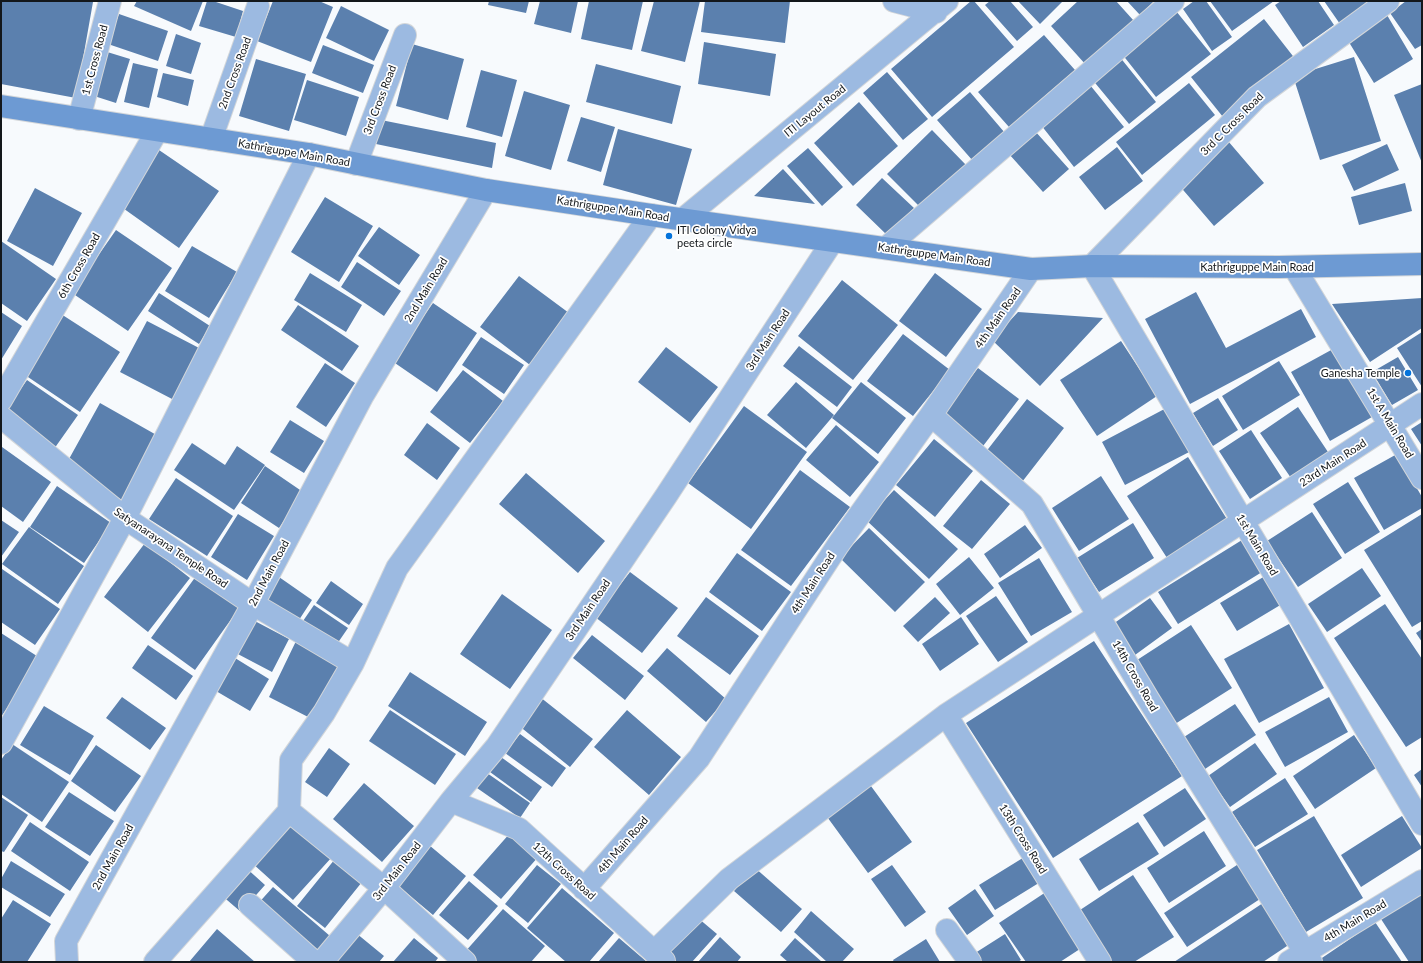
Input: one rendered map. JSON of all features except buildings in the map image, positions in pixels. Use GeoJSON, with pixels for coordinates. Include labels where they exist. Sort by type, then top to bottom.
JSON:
{"type":"FeatureCollection","features":[{"type":"Feature","properties":{"kind":"main road","name":"Kathriguppe Main Road"},"geometry":{"type":"LineString","coordinates":[[1,106],[309,154],[486,190],[832,242],[887,247],[1031,269],[1092,266],[1294,267],[1422,264]]}},
{"type":"Feature","properties":{"kind":"street","name":"1st Cross Road"},"geometry":{"type":"LineString","coordinates":[[79,118],[110,1]]}},
{"type":"Feature","properties":{"kind":"street"},"geometry":{"type":"LineString","coordinates":[[894,1],[941,6]]}},
{"type":"Feature","properties":{"kind":"street"},"geometry":{"type":"LineString","coordinates":[[887,247],[1173,1]]}},
{"type":"Feature","properties":{"kind":"street","name":"3rd C Cross Road"},"geometry":{"type":"LineString","coordinates":[[1092,266],[1257,96],[1388,1]]}},
{"type":"Feature","properties":{"kind":"street","name":"2nd Cross Road"},"geometry":{"type":"LineString","coordinates":[[211,139],[258,6]]}},
{"type":"Feature","properties":{"kind":"street","name":"ITI Layout Road"},"geometry":{"type":"LineString","coordinates":[[682,220],[941,6]]}},
{"type":"Feature","properties":{"kind":"street","name":"3rd Cross Road"},"geometry":{"type":"LineString","coordinates":[[356,164],[405,35]]}},
{"type":"Feature","properties":{"kind":"street","name":"6th Cross Road"},"geometry":{"type":"LineString","coordinates":[[1,400],[157,131]]}},
{"type":"Feature","properties":{"kind":"street"},"geometry":{"type":"LineString","coordinates":[[1,743],[125,518],[309,154]]}},
{"type":"Feature","properties":{"kind":"street","name":"2nd Main Road"},"geometry":{"type":"LineString","coordinates":[[67,962],[66,941],[253,604],[363,395],[486,190]]}},
{"type":"Feature","properties":{"kind":"street"},"geometry":{"type":"LineString","coordinates":[[155,962],[290,811],[291,760],[324,713],[353,663],[397,568],[651,215]]}},
{"type":"Feature","properties":{"kind":"street","name":"3rd Main Road"},"geometry":{"type":"LineString","coordinates":[[322,962],[384,888],[451,801],[497,746],[666,496],[832,242]]}},
{"type":"Feature","properties":{"kind":"street","name":"1st Main Road"},"geometry":{"type":"LineString","coordinates":[[1092,266],[1422,824]]}},
{"type":"Feature","properties":{"kind":"street","name":"1st A Main Road"},"geometry":{"type":"LineString","coordinates":[[1294,267],[1391,424],[1422,478]]}},
{"type":"Feature","properties":{"kind":"street","name":"4th Main Road"},"geometry":{"type":"LineString","coordinates":[[584,889],[699,758],[838,545],[931,415],[1031,269]]}},
{"type":"Feature","properties":{"kind":"street","name":"23rd Main Road"},"geometry":{"type":"LineString","coordinates":[[659,957],[729,879],[946,715],[1422,404]]}},
{"type":"Feature","properties":{"kind":"street","name":"14th Cross Road"},"geometry":{"type":"LineString","coordinates":[[931,415],[1032,504],[1100,615],[1301,959]]}},
{"type":"Feature","properties":{"kind":"street","name":"Satyanarayana Temple Road"},"geometry":{"type":"LineString","coordinates":[[1,417],[125,518],[253,604],[353,663]]}},
{"type":"Feature","properties":{"kind":"street","name":"13th Cross Road"},"geometry":{"type":"LineString","coordinates":[[946,715],[1100,962]]}},
{"type":"Feature","properties":{"kind":"street","name":"12th Cross Road"},"geometry":{"type":"LineString","coordinates":[[451,801],[519,829],[659,957]]}},
{"type":"Feature","properties":{"kind":"street"},"geometry":{"type":"LineString","coordinates":[[290,811],[384,888],[465,962]]}},
{"type":"Feature","properties":{"kind":"street","name":"4th Main Road"},"geometry":{"type":"LineString","coordinates":[[1301,959],[1422,881]]}},
{"type":"Feature","properties":{"kind":"street"},"geometry":{"type":"LineString","coordinates":[[250,905],[314,962]]}},
{"type":"Feature","properties":{"kind":"street"},"geometry":{"type":"LineString","coordinates":[[947,930],[970,962]]}},
{"type":"Feature","properties":{"kind":"place","name":"ITI Colony Vidya peeta circle"},"geometry":{"type":"Point","coordinates":[669,236]}},
{"type":"Feature","properties":{"kind":"place","name":"Ganesha Temple"},"geometry":{"type":"Point","coordinates":[1408,373]}}]}
